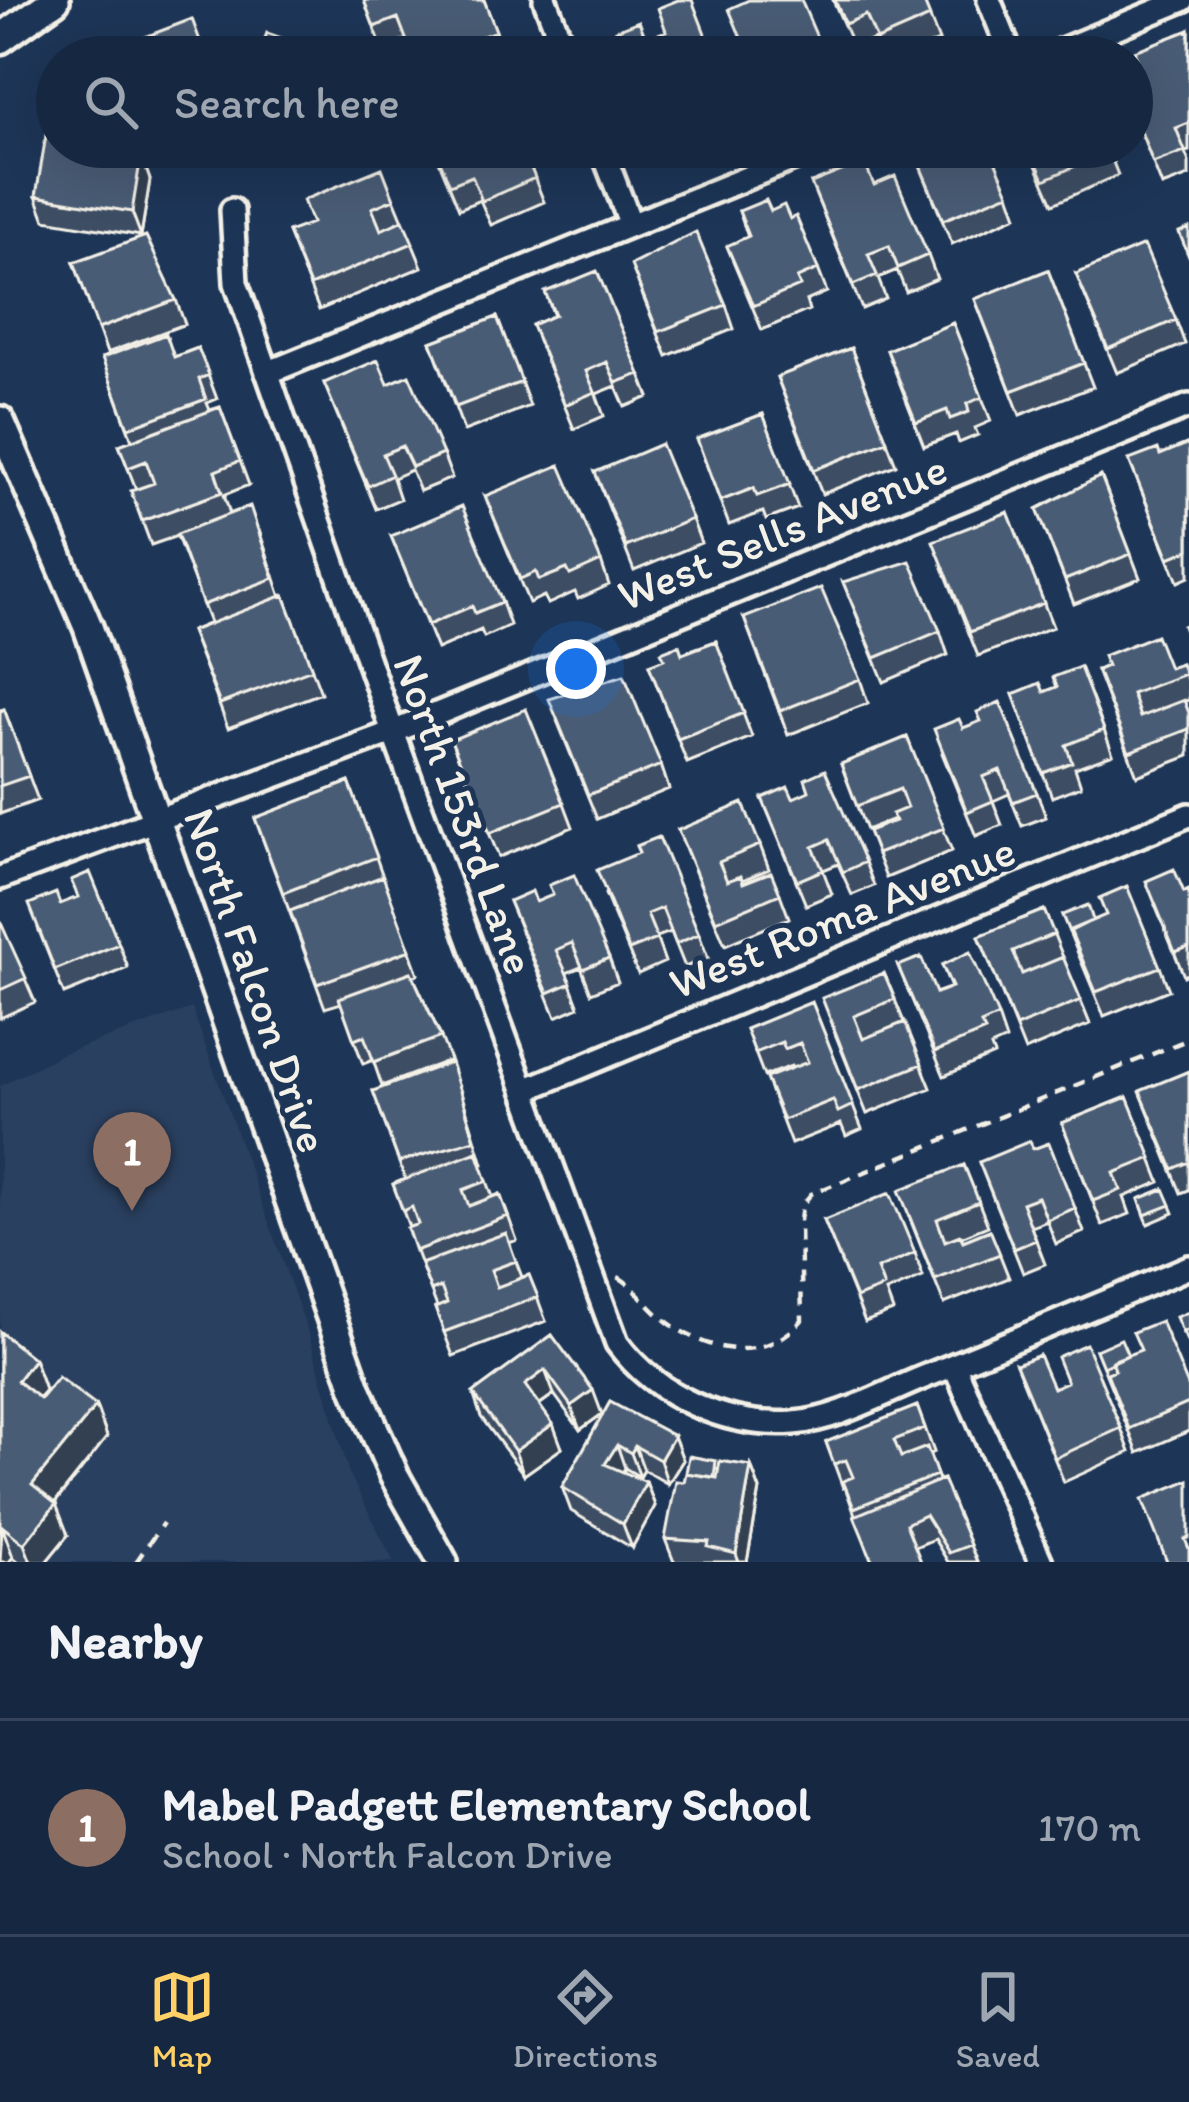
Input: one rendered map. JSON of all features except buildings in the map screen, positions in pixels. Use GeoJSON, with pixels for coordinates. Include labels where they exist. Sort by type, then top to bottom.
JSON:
{"type":"FeatureCollection","features":[{"type":"Feature","properties":{"kind":"street"},"geometry":{"type":"LineString","coordinates":[[0,39],[56,0]]}},
{"type":"Feature","properties":{"kind":"street"},"geometry":{"type":"LineString","coordinates":[[545,0],[559,36]]}},
{"type":"Feature","properties":{"kind":"street"},"geometry":{"type":"LineString","coordinates":[[989,0],[1004,36]]}},
{"type":"Feature","properties":{"kind":"street"},"geometry":{"type":"LineString","coordinates":[[1096,36],[1183,0]]}},
{"type":"Feature","properties":{"kind":"street"},"geometry":{"type":"LineString","coordinates":[[609,168],[631,225]]}},
{"type":"Feature","properties":{"kind":"street"},"geometry":{"type":"LineString","coordinates":[[267,373],[771,168]]}},
{"type":"Feature","properties":{"kind":"street","name":"North 153rd Lane"},"geometry":{"type":"LineString","coordinates":[[232,210],[236,283],[267,373],[617,1343],[640,1375],[694,1405],[758,1422],[797,1423],[954,1365],[1189,1268]]}},
{"type":"Feature","properties":{"kind":"street","name":"West Sells Avenue"},"geometry":{"type":"LineString","coordinates":[[0,878],[393,732],[1189,406]]}},
{"type":"Feature","properties":{"kind":"street","name":"North Falcon Drive"},"geometry":{"type":"LineString","coordinates":[[0,421],[66,570],[364,1408],[443,1562]]}},
{"type":"Feature","properties":{"kind":"street","name":"West Roma Avenue"},"geometry":{"type":"LineString","coordinates":[[525,1090],[1189,815]]}},
{"type":"Feature","properties":{"kind":"street"},"geometry":{"type":"LineString","coordinates":[[954,1365],[1041,1562]]}},
{"type":"Feature","properties":{"kind":"path"},"geometry":{"type":"LineString","coordinates":[[585,1252],[699,1343],[769,1347],[802,1320],[800,1221],[811,1194],[1189,1039]]}},
{"type":"Feature","properties":{"kind":"path"},"geometry":{"type":"LineString","coordinates":[[136,1562],[163,1523]]}},
{"type":"Feature","properties":{"kind":"shaded area"},"geometry":{"type":"Polygon","coordinates":[[[192,1008],[309,1335],[349,1473],[394,1562],[0,1562],[0,1086],[61,1054],[192,1008]]]}},
{"type":"Feature","properties":{"kind":"place","name":"Mabel Padgett Elementary School"},"geometry":{"type":"Point","coordinates":[132,1211]}}]}
